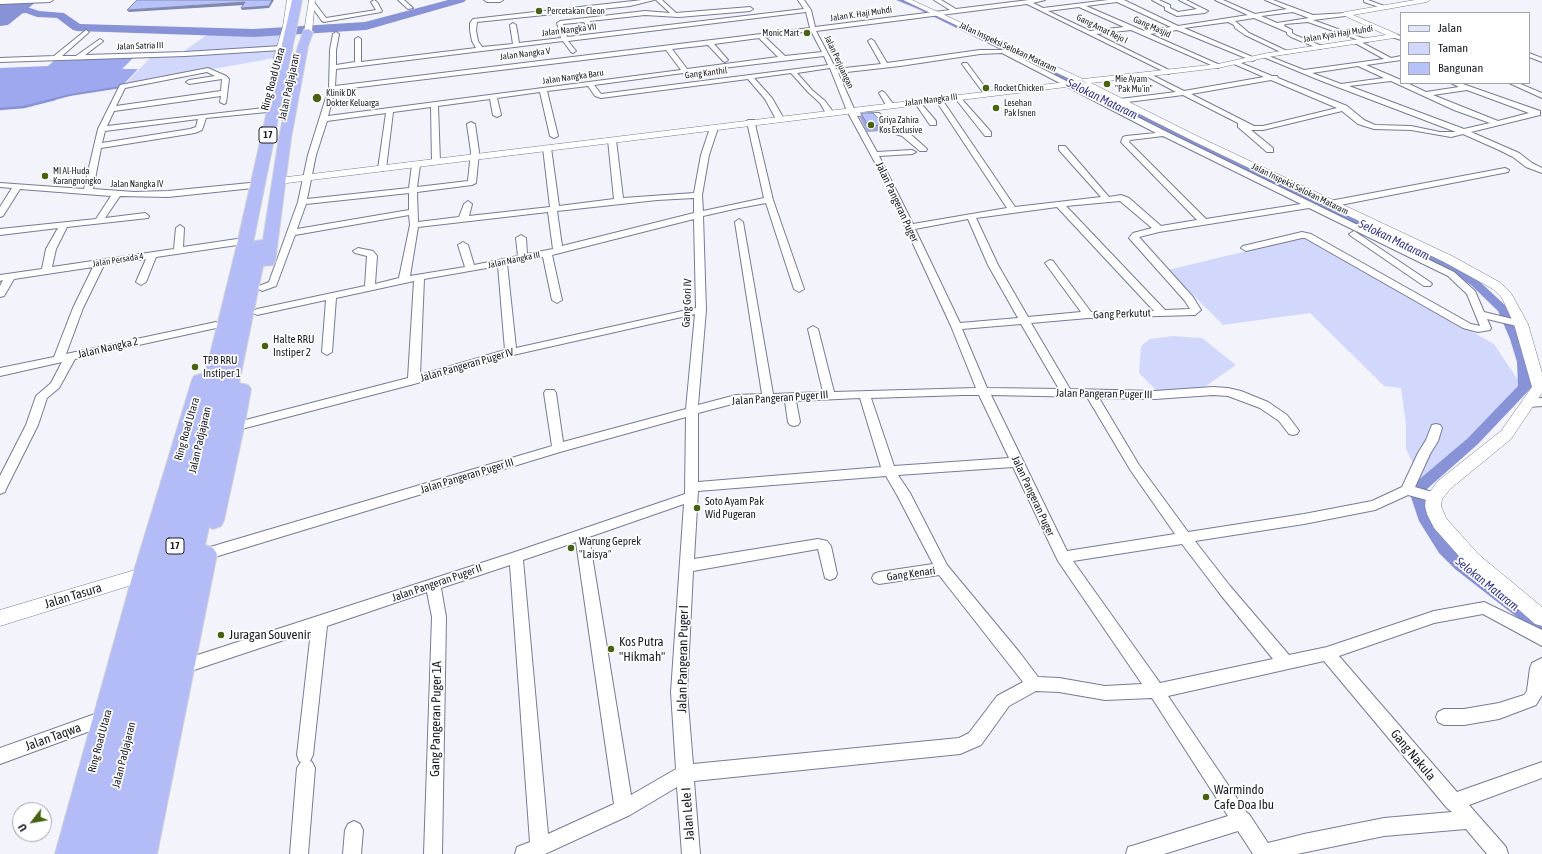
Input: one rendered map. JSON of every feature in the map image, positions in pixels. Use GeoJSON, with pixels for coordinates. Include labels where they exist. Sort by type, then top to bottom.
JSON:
{"type":"FeatureCollection","features":[{"type":"Feature","properties":{"kind":"highway","name":"Jalan Padjajaran"},"geometry":{"type":"LineString","coordinates":[[125,854],[238,369],[250,242],[278,70],[297,29],[300,2]]}},
{"type":"Feature","properties":{"kind":"highway","name":"Ring Road Utara"},"geometry":{"type":"LineString","coordinates":[[142,854],[205,554],[234,427],[238,369],[257,312],[262,288],[279,181],[281,139],[303,46],[297,29]]}},
{"type":"Feature","properties":{"kind":"highway","name":"Ring Road Utara"},"geometry":{"type":"LineString","coordinates":[[70,854],[128,638],[216,325],[250,242],[250,186],[264,110],[278,70]]}},
{"type":"Feature","properties":{"kind":"highway","name":"Jalan Padjajaran"},"geometry":{"type":"LineString","coordinates":[[99,854],[250,242],[281,139]]}},
{"type":"Feature","properties":{"kind":"street"},"geometry":{"type":"LineString","coordinates":[[0,2],[50,0]]}},
{"type":"Feature","properties":{"kind":"street"},"geometry":{"type":"LineString","coordinates":[[401,0],[410,8]]}},
{"type":"Feature","properties":{"kind":"street"},"geometry":{"type":"LineString","coordinates":[[487,0],[500,0]]}},
{"type":"Feature","properties":{"kind":"street"},"geometry":{"type":"LineString","coordinates":[[480,49],[475,41],[474,21],[595,8],[650,0]]}},
{"type":"Feature","properties":{"kind":"street"},"geometry":{"type":"LineString","coordinates":[[659,0],[671,10],[674,15]]}},
{"type":"Feature","properties":{"kind":"street","name":"Jalan Inspeksi Selokan Mataram"},"geometry":{"type":"LineString","coordinates":[[906,0],[932,14],[1081,82],[1324,202],[1448,259],[1497,286],[1507,296],[1519,323],[1539,388],[1535,402],[1506,435],[1431,496]]}},
{"type":"Feature","properties":{"kind":"street"},"geometry":{"type":"LineString","coordinates":[[937,0],[955,11]]}},
{"type":"Feature","properties":{"kind":"street","name":"Jalan K. Haji Muhdi"},"geometry":{"type":"LineString","coordinates":[[813,30],[1042,0]]}},
{"type":"Feature","properties":{"kind":"street"},"geometry":{"type":"LineString","coordinates":[[1117,0],[1176,27],[1253,59]]}},
{"type":"Feature","properties":{"kind":"street"},"geometry":{"type":"LineString","coordinates":[[1042,10],[1121,0]]}},
{"type":"Feature","properties":{"kind":"street"},"geometry":{"type":"LineString","coordinates":[[1155,0],[1168,6],[1167,9],[1177,14],[1204,10]]}},
{"type":"Feature","properties":{"kind":"street"},"geometry":{"type":"LineString","coordinates":[[1182,0],[1211,14]]}},
{"type":"Feature","properties":{"kind":"street"},"geometry":{"type":"LineString","coordinates":[[1218,0],[1290,31],[1289,33],[1293,36],[1320,47]]}},
{"type":"Feature","properties":{"kind":"street"},"geometry":{"type":"LineString","coordinates":[[1268,0],[1366,40]]}},
{"type":"Feature","properties":{"kind":"street","name":"Jalan Kyai Haji Muhdi"},"geometry":{"type":"LineString","coordinates":[[1344,14],[1427,0]]}},
{"type":"Feature","properties":{"kind":"street"},"geometry":{"type":"LineString","coordinates":[[1366,1],[1384,7]]}},
{"type":"Feature","properties":{"kind":"street"},"geometry":{"type":"LineString","coordinates":[[300,2],[324,20],[379,11],[374,2]]}},
{"type":"Feature","properties":{"kind":"street","name":"Ring Road Utara"},"geometry":{"type":"LineString","coordinates":[[278,70],[281,48],[297,29],[300,2]]}},
{"type":"Feature","properties":{"kind":"street","name":"Jalan Perjuangan"},"geometry":{"type":"LineString","coordinates":[[800,2],[808,10],[813,30],[833,68],[852,112]]}},
{"type":"Feature","properties":{"kind":"street","name":"Gang Amat Rejo I"},"geometry":{"type":"LineString","coordinates":[[1028,2],[1169,72]]}},
{"type":"Feature","properties":{"kind":"street","name":"Gang Masjid"},"geometry":{"type":"LineString","coordinates":[[1079,5],[1218,66]]}},
{"type":"Feature","properties":{"kind":"street"},"geometry":{"type":"LineString","coordinates":[[595,8],[602,18]]}},
{"type":"Feature","properties":{"kind":"street"},"geometry":{"type":"LineString","coordinates":[[573,51],[564,39],[560,23],[645,13],[674,15],[758,8]]}},
{"type":"Feature","properties":{"kind":"street"},"geometry":{"type":"LineString","coordinates":[[507,9],[510,16]]}},
{"type":"Feature","properties":{"kind":"street","name":"Jalan Nangka VII"},"geometry":{"type":"LineString","coordinates":[[333,66],[358,64],[380,72],[480,49],[808,10]]}},
{"type":"Feature","properties":{"kind":"street"},"geometry":{"type":"LineString","coordinates":[[1143,33],[1292,10]]}},
{"type":"Feature","properties":{"kind":"street"},"geometry":{"type":"LineString","coordinates":[[1276,25],[1311,18],[1344,14]]}},
{"type":"Feature","properties":{"kind":"street","name":"Jalan Kyai Haji Muhdi"},"geometry":{"type":"LineString","coordinates":[[1344,14],[1398,37]]}},
{"type":"Feature","properties":{"kind":"street"},"geometry":{"type":"LineString","coordinates":[[1217,17],[1237,24],[1237,27],[1248,34],[1285,52]]}},
{"type":"Feature","properties":{"kind":"street"},"geometry":{"type":"LineString","coordinates":[[586,20],[593,36]]}},
{"type":"Feature","properties":{"kind":"street"},"geometry":{"type":"LineString","coordinates":[[513,25],[516,45]]}},
{"type":"Feature","properties":{"kind":"street"},"geometry":{"type":"LineString","coordinates":[[1089,33],[1132,28]]}},
{"type":"Feature","properties":{"kind":"street","name":"Jalan Nangka V"},"geometry":{"type":"LineString","coordinates":[[332,88],[380,72],[668,48],[813,30]]}},
{"type":"Feature","properties":{"kind":"street"},"geometry":{"type":"LineString","coordinates":[[56,58],[86,32]]}},
{"type":"Feature","properties":{"kind":"street"},"geometry":{"type":"LineString","coordinates":[[262,288],[272,284],[302,202],[306,178],[332,88],[333,50],[336,34]]}},
{"type":"Feature","properties":{"kind":"street"},"geometry":{"type":"LineString","coordinates":[[760,36],[783,58]]}},
{"type":"Feature","properties":{"kind":"street","name":"Jalan Kyai Haji Muhdi"},"geometry":{"type":"LineString","coordinates":[[1148,75],[1218,66],[1285,52],[1366,40],[1398,37]]}},
{"type":"Feature","properties":{"kind":"street"},"geometry":{"type":"LineString","coordinates":[[358,39],[358,64]]}},
{"type":"Feature","properties":{"kind":"street"},"geometry":{"type":"LineString","coordinates":[[77,58],[100,40]]}},
{"type":"Feature","properties":{"kind":"street"},"geometry":{"type":"LineString","coordinates":[[872,41],[885,65]]}},
{"type":"Feature","properties":{"kind":"street"},"geometry":{"type":"LineString","coordinates":[[710,42],[725,60]]}},
{"type":"Feature","properties":{"kind":"street"},"geometry":{"type":"LineString","coordinates":[[1357,42],[1400,63]]}},
{"type":"Feature","properties":{"kind":"street","name":"Jalan Satria III"},"geometry":{"type":"LineString","coordinates":[[0,60],[77,58],[281,48]]}},
{"type":"Feature","properties":{"kind":"street"},"geometry":{"type":"LineString","coordinates":[[668,48],[692,83]]}},
{"type":"Feature","properties":{"kind":"street","name":"Gang Kanthil"},"geometry":{"type":"LineString","coordinates":[[588,83],[597,95],[601,96],[792,71],[885,65],[1002,50],[1164,134],[1451,274],[1471,293],[1484,315]]}},
{"type":"Feature","properties":{"kind":"street"},"geometry":{"type":"LineString","coordinates":[[1531,53],[1542,60]]}},
{"type":"Feature","properties":{"kind":"street","name":"Jalan Nangka Baru"},"geometry":{"type":"LineString","coordinates":[[324,119],[588,83],[783,58],[826,54]]}},
{"type":"Feature","properties":{"kind":"street"},"geometry":{"type":"LineString","coordinates":[[1264,56],[1338,85],[1364,93],[1394,107],[1463,131],[1516,155],[1529,165],[1542,171]]}},
{"type":"Feature","properties":{"kind":"street"},"geometry":{"type":"LineString","coordinates":[[1289,75],[1400,58]]}},
{"type":"Feature","properties":{"kind":"street"},"geometry":{"type":"LineString","coordinates":[[1236,62],[1278,77],[1344,108],[1361,122],[1374,127],[1411,128],[1447,135],[1539,114]]}},
{"type":"Feature","properties":{"kind":"street"},"geometry":{"type":"LineString","coordinates":[[965,64],[987,94]]}},
{"type":"Feature","properties":{"kind":"street"},"geometry":{"type":"LineString","coordinates":[[1359,64],[1400,84]]}},
{"type":"Feature","properties":{"kind":"street"},"geometry":{"type":"LineString","coordinates":[[88,192],[102,129],[122,86],[208,70],[226,79],[224,102]]}},
{"type":"Feature","properties":{"kind":"street"},"geometry":{"type":"LineString","coordinates":[[792,71],[810,91],[823,102],[830,113]]}},
{"type":"Feature","properties":{"kind":"street"},"geometry":{"type":"LineString","coordinates":[[1148,75],[1254,128],[1263,128],[1344,108]]}},
{"type":"Feature","properties":{"kind":"street","name":"Jalan Nangka III"},"geometry":{"type":"LineString","coordinates":[[279,181],[714,128],[750,122],[852,112],[890,105],[1148,75]]}},
{"type":"Feature","properties":{"kind":"street"},"geometry":{"type":"LineString","coordinates":[[749,76],[768,98],[780,119]]}},
{"type":"Feature","properties":{"kind":"street"},"geometry":{"type":"LineString","coordinates":[[189,82],[224,77]]}},
{"type":"Feature","properties":{"kind":"street"},"geometry":{"type":"LineString","coordinates":[[1120,101],[1183,93],[1278,77]]}},
{"type":"Feature","properties":{"kind":"street"},"geometry":{"type":"LineString","coordinates":[[1338,85],[1389,79]]}},
{"type":"Feature","properties":{"kind":"street"},"geometry":{"type":"LineString","coordinates":[[706,82],[715,91]]}},
{"type":"Feature","properties":{"kind":"street"},"geometry":{"type":"LineString","coordinates":[[1401,84],[1497,123]]}},
{"type":"Feature","properties":{"kind":"street"},"geometry":{"type":"LineString","coordinates":[[1457,84],[1539,114]]}},
{"type":"Feature","properties":{"kind":"street"},"geometry":{"type":"LineString","coordinates":[[1514,84],[1542,96]]}},
{"type":"Feature","properties":{"kind":"street"},"geometry":{"type":"LineString","coordinates":[[1424,94],[1467,88]]}},
{"type":"Feature","properties":{"kind":"street"},"geometry":{"type":"LineString","coordinates":[[543,90],[554,136]]}},
{"type":"Feature","properties":{"kind":"street"},"geometry":{"type":"LineString","coordinates":[[112,109],[225,93]]}},
{"type":"Feature","properties":{"kind":"street"},"geometry":{"type":"LineString","coordinates":[[882,93],[890,105]]}},
{"type":"Feature","properties":{"kind":"street"},"geometry":{"type":"LineString","coordinates":[[493,97],[497,115]]}},
{"type":"Feature","properties":{"kind":"street"},"geometry":{"type":"LineString","coordinates":[[957,97],[988,134]]}},
{"type":"Feature","properties":{"kind":"street"},"geometry":{"type":"LineString","coordinates":[[939,99],[1013,210]]}},
{"type":"Feature","properties":{"kind":"street"},"geometry":{"type":"LineString","coordinates":[[917,102],[933,123]]}},
{"type":"Feature","properties":{"kind":"street"},"geometry":{"type":"LineString","coordinates":[[434,104],[436,162]]}},
{"type":"Feature","properties":{"kind":"street"},"geometry":{"type":"LineString","coordinates":[[102,129],[264,110]]}},
{"type":"Feature","properties":{"kind":"street"},"geometry":{"type":"LineString","coordinates":[[382,169],[390,111]]}},
{"type":"Feature","properties":{"kind":"street"},"geometry":{"type":"LineString","coordinates":[[852,112],[876,115],[892,130],[905,134],[923,148]]}},
{"type":"Feature","properties":{"kind":"street","name":"Jalan Pangeran Puger"},"geometry":{"type":"LineString","coordinates":[[852,112],[875,154],[956,326],[983,391],[1062,557],[1156,691],[1243,820],[1263,854]]}},
{"type":"Feature","properties":{"kind":"street"},"geometry":{"type":"LineString","coordinates":[[97,146],[192,132],[199,128],[203,116]]}},
{"type":"Feature","properties":{"kind":"street"},"geometry":{"type":"LineString","coordinates":[[1233,118],[1270,150]]}},
{"type":"Feature","properties":{"kind":"street"},"geometry":{"type":"LineString","coordinates":[[750,122],[769,200],[799,289]]}},
{"type":"Feature","properties":{"kind":"street"},"geometry":{"type":"LineString","coordinates":[[302,202],[413,188],[472,183],[474,157],[471,124]]}},
{"type":"Feature","properties":{"kind":"street"},"geometry":{"type":"LineString","coordinates":[[414,225],[619,202],[698,195],[705,155],[714,128]]}},
{"type":"Feature","properties":{"kind":"street"},"geometry":{"type":"LineString","coordinates":[[1164,134],[1129,138],[1125,142],[1204,222]]}},
{"type":"Feature","properties":{"kind":"street"},"geometry":{"type":"LineString","coordinates":[[612,140],[619,202]]}},
{"type":"Feature","properties":{"kind":"street"},"geometry":{"type":"LineString","coordinates":[[547,148],[558,250]]}},
{"type":"Feature","properties":{"kind":"street"},"geometry":{"type":"LineString","coordinates":[[1062,148],[1107,199]]}},
{"type":"Feature","properties":{"kind":"street"},"geometry":{"type":"LineString","coordinates":[[875,154],[912,152]]}},
{"type":"Feature","properties":{"kind":"street"},"geometry":{"type":"LineString","coordinates":[[404,280],[414,225],[413,188],[416,165]]}},
{"type":"Feature","properties":{"kind":"street"},"geometry":{"type":"LineString","coordinates":[[1162,313],[1191,313],[1196,310],[1190,299],[1134,238],[1136,235],[1159,229],[1385,192],[1505,170]]}},
{"type":"Feature","properties":{"kind":"street","name":"Jalan Nangka IV"},"geometry":{"type":"LineString","coordinates":[[0,185],[117,194],[168,194],[250,186]]}},
{"type":"Feature","properties":{"kind":"street"},"geometry":{"type":"LineString","coordinates":[[0,214],[17,187]]}},
{"type":"Feature","properties":{"kind":"street"},"geometry":{"type":"LineString","coordinates":[[98,222],[117,194]]}},
{"type":"Feature","properties":{"kind":"street","name":"Gang Gori IV"},"geometry":{"type":"LineString","coordinates":[[692,412],[700,310],[700,215],[698,195]]}},
{"type":"Feature","properties":{"kind":"street"},"geometry":{"type":"LineString","coordinates":[[909,227],[1013,210],[1121,198],[1126,200],[1159,229]]}},
{"type":"Feature","properties":{"kind":"street","name":"Jalan Nangka III"},"geometry":{"type":"LineString","coordinates":[[257,312],[404,280],[470,269],[547,253],[734,206],[769,200]]}},
{"type":"Feature","properties":{"kind":"street"},"geometry":{"type":"LineString","coordinates":[[463,220],[468,204]]}},
{"type":"Feature","properties":{"kind":"street","name":"Gang Perkutut"},"geometry":{"type":"LineString","coordinates":[[1059,204],[1162,313]]}},
{"type":"Feature","properties":{"kind":"street"},"geometry":{"type":"LineString","coordinates":[[290,233],[414,212]]}},
{"type":"Feature","properties":{"kind":"street"},"geometry":{"type":"LineString","coordinates":[[0,232],[145,216]]}},
{"type":"Feature","properties":{"kind":"street"},"geometry":{"type":"LineString","coordinates":[[971,216],[993,265],[1067,394]]}},
{"type":"Feature","properties":{"kind":"street"},"geometry":{"type":"LineString","coordinates":[[739,222],[768,398]]}},
{"type":"Feature","properties":{"kind":"street"},"geometry":{"type":"LineString","coordinates":[[1344,222],[1344,226],[1348,229],[1427,284]]}},
{"type":"Feature","properties":{"kind":"street"},"geometry":{"type":"LineString","coordinates":[[46,271],[51,249],[64,225]]}},
{"type":"Feature","properties":{"kind":"street"},"geometry":{"type":"LineString","coordinates":[[178,251],[180,228]]}},
{"type":"Feature","properties":{"kind":"street"},"geometry":{"type":"LineString","coordinates":[[1246,248],[1302,235],[1308,236],[1467,326],[1478,329],[1486,328],[1484,315],[1519,323]]}},
{"type":"Feature","properties":{"kind":"street"},"geometry":{"type":"LineString","coordinates":[[521,238],[523,258]]}},
{"type":"Feature","properties":{"kind":"street","name":"Jalan Persada 4"},"geometry":{"type":"LineString","coordinates":[[5,277],[178,251],[250,242]]}},
{"type":"Feature","properties":{"kind":"street"},"geometry":{"type":"LineString","coordinates":[[463,245],[470,269]]}},
{"type":"Feature","properties":{"kind":"street"},"geometry":{"type":"LineString","coordinates":[[358,251],[370,253],[372,256],[370,288]]}},
{"type":"Feature","properties":{"kind":"street"},"geometry":{"type":"LineString","coordinates":[[547,253],[557,300]]}},
{"type":"Feature","properties":{"kind":"street"},"geometry":{"type":"LineString","coordinates":[[141,282],[152,255]]}},
{"type":"Feature","properties":{"kind":"street"},"geometry":{"type":"LineString","coordinates":[[502,262],[511,352]]}},
{"type":"Feature","properties":{"kind":"street"},"geometry":{"type":"LineString","coordinates":[[0,489],[32,425],[42,396],[55,385],[65,358],[78,308],[100,263]]}},
{"type":"Feature","properties":{"kind":"street"},"geometry":{"type":"LineString","coordinates":[[1050,263],[1088,315]]}},
{"type":"Feature","properties":{"kind":"street"},"geometry":{"type":"LineString","coordinates":[[0,294],[5,277]]}},
{"type":"Feature","properties":{"kind":"street"},"geometry":{"type":"LineString","coordinates":[[414,380],[420,277]]}},
{"type":"Feature","properties":{"kind":"street"},"geometry":{"type":"LineString","coordinates":[[327,352],[331,296]]}},
{"type":"Feature","properties":{"kind":"street","name":"Jalan Pangeran Puger IV"},"geometry":{"type":"LineString","coordinates":[[234,427],[414,380],[511,352],[571,337],[700,310]]}},
{"type":"Feature","properties":{"kind":"street","name":"Gang Perkutut"},"geometry":{"type":"LineString","coordinates":[[956,326],[1088,315],[1162,313]]}},
{"type":"Feature","properties":{"kind":"street","name":"Jalan Nangka 2"},"geometry":{"type":"LineString","coordinates":[[0,372],[216,325]]}},
{"type":"Feature","properties":{"kind":"street"},"geometry":{"type":"LineString","coordinates":[[814,329],[829,395]]}},
{"type":"Feature","properties":{"kind":"street","name":"Jalan Pangeran Puger III"},"geometry":{"type":"LineString","coordinates":[[205,554],[558,448],[736,399],[790,396],[983,391],[1155,395],[1213,391],[1237,394],[1264,405],[1283,418],[1293,431]]}},
{"type":"Feature","properties":{"kind":"street"},"geometry":{"type":"LineString","coordinates":[[550,393],[558,448]]}},
{"type":"Feature","properties":{"kind":"street"},"geometry":{"type":"LineString","coordinates":[[864,394],[889,471],[903,493],[942,570],[1015,658],[1034,684]]}},
{"type":"Feature","properties":{"kind":"street"},"geometry":{"type":"LineString","coordinates":[[1091,394],[1135,468],[1185,538],[1225,590],[1286,663]]}},
{"type":"Feature","properties":{"kind":"street"},"geometry":{"type":"LineString","coordinates":[[790,396],[794,422]]}},
{"type":"Feature","properties":{"kind":"street","name":"Jalan Pangeran Puger I"},"geometry":{"type":"LineString","coordinates":[[685,773],[679,692],[691,492],[692,412]]}},
{"type":"Feature","properties":{"kind":"street"},"geometry":{"type":"LineString","coordinates":[[1410,490],[1424,453],[1432,441],[1436,428]]}},
{"type":"Feature","properties":{"kind":"street","name":"Jalan Pangeran Puger II"},"geometry":{"type":"LineString","coordinates":[[182,667],[516,557],[582,534],[691,492],[889,471],[1017,462]]}},
{"type":"Feature","properties":{"kind":"street"},"geometry":{"type":"LineString","coordinates":[[1062,557],[1304,519],[1375,505],[1410,490],[1431,496],[1435,514],[1440,522],[1472,559],[1524,604],[1540,631]]}},
{"type":"Feature","properties":{"kind":"street"},"geometry":{"type":"LineString","coordinates":[[582,534],[624,809]]}},
{"type":"Feature","properties":{"kind":"street"},"geometry":{"type":"LineString","coordinates":[[686,566],[818,544],[822,545],[826,550],[830,574]]}},
{"type":"Feature","properties":{"kind":"street"},"geometry":{"type":"LineString","coordinates":[[516,557],[540,847]]}},
{"type":"Feature","properties":{"kind":"street","name":"Gang Kenari"},"geometry":{"type":"LineString","coordinates":[[879,578],[892,575],[942,570]]}},
{"type":"Feature","properties":{"kind":"street","name":"Jalan Tasura"},"geometry":{"type":"LineString","coordinates":[[0,618],[146,574]]}},
{"type":"Feature","properties":{"kind":"street","name":"Gang Pangeran Puger 1A"},"geometry":{"type":"LineString","coordinates":[[433,585],[439,617],[433,854]]}},
{"type":"Feature","properties":{"kind":"street"},"geometry":{"type":"LineString","coordinates":[[524,854],[624,809],[685,773],[960,746],[975,739],[1003,701],[1034,684],[1059,684],[1105,693],[1156,691],[1327,654],[1387,632],[1428,620],[1484,608],[1540,631]]}},
{"type":"Feature","properties":{"kind":"street"},"geometry":{"type":"LineString","coordinates":[[299,854],[306,762],[320,622]]}},
{"type":"Feature","properties":{"kind":"street"},"geometry":{"type":"LineString","coordinates":[[128,638],[155,630]]}},
{"type":"Feature","properties":{"kind":"street","name":"Gang Nakula"},"geometry":{"type":"LineString","coordinates":[[1327,654],[1499,854]]}},
{"type":"Feature","properties":{"kind":"street"},"geometry":{"type":"LineString","coordinates":[[1444,717],[1464,717],[1498,711],[1530,700],[1535,693],[1538,668],[1542,664]]}},
{"type":"Feature","properties":{"kind":"street","name":"Jalan Taqwa"},"geometry":{"type":"LineString","coordinates":[[0,756],[106,718]]}},
{"type":"Feature","properties":{"kind":"street"},"geometry":{"type":"LineString","coordinates":[[1453,802],[1542,770]]}},
{"type":"Feature","properties":{"kind":"street","name":"Jalan Lele I"},"geometry":{"type":"LineString","coordinates":[[685,773],[691,854]]}},
{"type":"Feature","properties":{"kind":"street"},"geometry":{"type":"LineString","coordinates":[[1136,854],[1243,820]]}},
{"type":"Feature","properties":{"kind":"street"},"geometry":{"type":"LineString","coordinates":[[1263,854],[1304,843],[1384,827],[1469,820]]}},
{"type":"Feature","properties":{"kind":"street"},"geometry":{"type":"LineString","coordinates":[[352,854],[354,830]]}},
{"type":"Feature","properties":{"kind":"green space"},"geometry":{"type":"Polygon","coordinates":[[[284,31],[280,48],[181,53],[208,34],[251,34],[284,31]]]}},
{"type":"Feature","properties":{"kind":"green space"},"geometry":{"type":"Polygon","coordinates":[[[278,50],[275,58],[124,85],[152,56],[278,50]]]}},
{"type":"Feature","properties":{"kind":"green space"},"geometry":{"type":"Polygon","coordinates":[[[1304,237],[1494,344],[1520,383],[1515,396],[1421,480],[1406,449],[1406,425],[1401,388],[1384,386],[1310,313],[1223,325],[1168,270],[1304,237]]]}},
{"type":"Feature","properties":{"kind":"green space"},"geometry":{"type":"Polygon","coordinates":[[[1172,336],[1202,338],[1236,365],[1199,391],[1158,392],[1139,373],[1141,346],[1150,339],[1172,336]]]}},
{"type":"Feature","properties":{"kind":"shaded area"},"geometry":{"type":"Polygon","coordinates":[[[37,1],[26,10],[0,11],[0,3],[37,1]]]}},
{"type":"Feature","properties":{"kind":"shaded area"},"geometry":{"type":"Polygon","coordinates":[[[24,12],[8,25],[0,26],[0,13],[24,12]]]}},
{"type":"Feature","properties":{"kind":"shaded area"},"geometry":{"type":"Polygon","coordinates":[[[135,56],[122,69],[138,69],[121,87],[70,95],[24,107],[0,109],[0,68],[48,66],[56,59],[135,56]]]}},
{"type":"Feature","properties":{"kind":"building"},"geometry":{"type":"Polygon","coordinates":[[[137,0],[272,0],[269,6],[241,8],[245,2],[127,10],[137,0]]]}},
{"type":"Feature","properties":{"kind":"building"},"geometry":{"type":"Polygon","coordinates":[[[861,113],[873,113],[883,125],[868,126],[861,113]]]}},
{"type":"Feature","properties":{"kind":"waterway"},"geometry":{"type":"LineString","coordinates":[[0,12],[27,10],[37,14],[60,15],[77,27],[254,33],[366,26],[460,0]]}},
{"type":"Feature","properties":{"kind":"waterway","name":"Selokan Mataram"},"geometry":{"type":"LineString","coordinates":[[899,0],[920,8],[1462,274],[1475,283],[1503,310],[1516,339],[1523,362],[1525,387],[1473,441],[1420,487],[1419,497],[1427,521],[1445,549],[1461,564],[1542,627]]}},
{"type":"Feature","properties":{"kind":"waterway"},"geometry":{"type":"LineString","coordinates":[[51,100],[70,95],[121,87]]}},
{"type":"Feature","properties":{"kind":"waterway"},"geometry":{"type":"LineString","coordinates":[[0,109],[24,107],[55,99]]}},
{"type":"Feature","properties":{"kind":"place","name":"Percetakan Cleon"},"geometry":{"type":"Point","coordinates":[539,11]}},
{"type":"Feature","properties":{"kind":"place","name":"Monic Mart"},"geometry":{"type":"Point","coordinates":[807,33]}},
{"type":"Feature","properties":{"kind":"place","name":"Mie Ayam \"Pak Mu'in\""},"geometry":{"type":"Point","coordinates":[1107,84]}},
{"type":"Feature","properties":{"kind":"place","name":"Rocket Chicken"},"geometry":{"type":"Point","coordinates":[986,88]}},
{"type":"Feature","properties":{"kind":"place","name":"Klinik DK Dokter Keluarga"},"geometry":{"type":"Point","coordinates":[317,98]}},
{"type":"Feature","properties":{"kind":"place","name":"Lesehan Pak Isnen"},"geometry":{"type":"Point","coordinates":[996,108]}},
{"type":"Feature","properties":{"kind":"place","name":"Griya Zahira Kos Exclusive"},"geometry":{"type":"Point","coordinates":[871,125]}},
{"type":"Feature","properties":{"kind":"place","name":"MI Al-Huda Karangnongko"},"geometry":{"type":"Point","coordinates":[45,176]}},
{"type":"Feature","properties":{"kind":"place","name":"Halte RRU Instiper 2"},"geometry":{"type":"Point","coordinates":[265,346]}},
{"type":"Feature","properties":{"kind":"place","name":"TPB RRU Instiper 1"},"geometry":{"type":"Point","coordinates":[195,367]}},
{"type":"Feature","properties":{"kind":"place","name":"Soto Ayam Pak Wid Pugeran"},"geometry":{"type":"Point","coordinates":[697,508]}},
{"type":"Feature","properties":{"kind":"place","name":"Warung Geprek \"Laisya\""},"geometry":{"type":"Point","coordinates":[571,548]}},
{"type":"Feature","properties":{"kind":"place","name":"Juragan Souvenir"},"geometry":{"type":"Point","coordinates":[221,635]}},
{"type":"Feature","properties":{"kind":"place","name":"Kos Putra \"Hikmah\""},"geometry":{"type":"Point","coordinates":[611,649]}},
{"type":"Feature","properties":{"kind":"place","name":"Warmindo Cafe Doa Ibu"},"geometry":{"type":"Point","coordinates":[1206,797]}}]}
